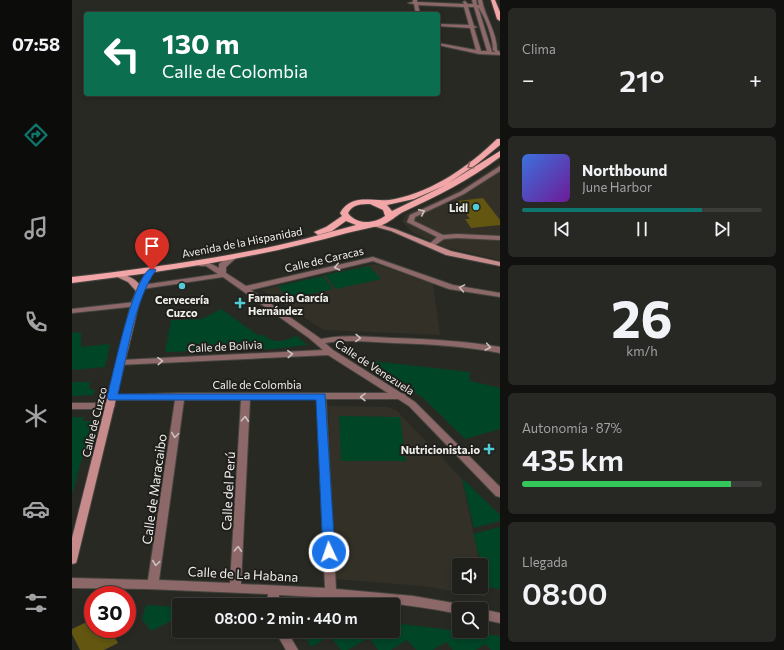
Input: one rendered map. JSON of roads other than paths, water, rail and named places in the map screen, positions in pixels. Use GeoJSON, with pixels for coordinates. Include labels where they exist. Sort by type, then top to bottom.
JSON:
{"type":"FeatureCollection","features":[{"type":"Feature","properties":{"kind":"main road"},"geometry":{"type":"LineString","coordinates":[[493,0],[500,19]]}},
{"type":"Feature","properties":{"kind":"main road"},"geometry":{"type":"LineString","coordinates":[[379,204],[394,204],[407,200],[431,188],[470,166],[500,141]]}},
{"type":"Feature","properties":{"kind":"main road"},"geometry":{"type":"LineString","coordinates":[[387,218],[458,182],[489,162],[500,152]]}},
{"type":"Feature","properties":{"kind":"main road","name":"Avenida de la Hispanidad"},"geometry":{"type":"LineString","coordinates":[[72,274],[197,258],[253,248],[329,229],[346,217],[345,210],[352,204],[366,202],[379,204]]}},
{"type":"Feature","properties":{"kind":"main road"},"geometry":{"type":"LineString","coordinates":[[379,204],[388,210],[387,218]]}},
{"type":"Feature","properties":{"kind":"main road"},"geometry":{"type":"LineString","coordinates":[[346,217],[354,222],[370,224]]}},
{"type":"Feature","properties":{"kind":"main road","name":"Avenida de la Hispanidad"},"geometry":{"type":"LineString","coordinates":[[72,280],[200,264],[232,258],[315,240],[387,218]]}},
{"type":"Feature","properties":{"kind":"street"},"geometry":{"type":"LineString","coordinates":[[465,0],[479,53]]}},
{"type":"Feature","properties":{"kind":"street"},"geometry":{"type":"LineString","coordinates":[[474,0],[490,54]]}},
{"type":"Feature","properties":{"kind":"street"},"geometry":{"type":"LineString","coordinates":[[480,0],[481,6],[496,42],[495,50],[500,54]]}},
{"type":"Feature","properties":{"kind":"street"},"geometry":{"type":"LineString","coordinates":[[412,12],[410,2],[481,6]]}},
{"type":"Feature","properties":{"kind":"street"},"geometry":{"type":"LineString","coordinates":[[415,2],[418,12]]}},
{"type":"Feature","properties":{"kind":"street"},"geometry":{"type":"LineString","coordinates":[[440,25],[489,27]]}},
{"type":"Feature","properties":{"kind":"street"},"geometry":{"type":"LineString","coordinates":[[440,44],[479,53],[500,54]]}},
{"type":"Feature","properties":{"kind":"street"},"geometry":{"type":"LineString","coordinates":[[500,168],[462,193],[412,216],[410,222],[442,237],[457,236],[500,238]]}},
{"type":"Feature","properties":{"kind":"street"},"geometry":{"type":"LineString","coordinates":[[387,218],[409,237]]}},
{"type":"Feature","properties":{"kind":"street"},"geometry":{"type":"LineString","coordinates":[[370,224],[472,259],[500,264]]}},
{"type":"Feature","properties":{"kind":"street"},"geometry":{"type":"LineString","coordinates":[[431,246],[442,237]]}},
{"type":"Feature","properties":{"kind":"street"},"geometry":{"type":"LineString","coordinates":[[117,275],[127,277],[141,289],[223,275],[222,266],[232,258]]}},
{"type":"Feature","properties":{"kind":"street","name":"Calle de Caracas"},"geometry":{"type":"LineString","coordinates":[[244,289],[373,259],[452,287],[500,295]]}},
{"type":"Feature","properties":{"kind":"street","name":"Calle de Venezuela"},"geometry":{"type":"LineString","coordinates":[[200,264],[210,266],[320,342],[330,352],[402,396],[500,493]]}},
{"type":"Feature","properties":{"kind":"street","name":"Calle de Cuzco"},"geometry":{"type":"LineString","coordinates":[[72,560],[135,304],[144,280],[152,270]]}},
{"type":"Feature","properties":{"kind":"street"},"geometry":{"type":"LineString","coordinates":[[72,311],[135,304]]}},
{"type":"Feature","properties":{"kind":"street"},"geometry":{"type":"LineString","coordinates":[[320,342],[350,338],[465,343],[500,350]]}},
{"type":"Feature","properties":{"kind":"street","name":"Calle de Bolivia"},"geometry":{"type":"LineString","coordinates":[[121,363],[330,352]]}},
{"type":"Feature","properties":{"kind":"street","name":"Calle de Colombia"},"geometry":{"type":"LineString","coordinates":[[72,406],[180,396],[402,396]]}},
{"type":"Feature","properties":{"kind":"street","name":"Calle de Maracaibo"},"geometry":{"type":"LineString","coordinates":[[153,585],[180,396]]}},
{"type":"Feature","properties":{"kind":"street","name":"Calle del Perú"},"geometry":{"type":"LineString","coordinates":[[235,587],[246,396]]}},
{"type":"Feature","properties":{"kind":"street"},"geometry":{"type":"LineString","coordinates":[[321,396],[331,592]]}},
{"type":"Feature","properties":{"kind":"street","name":"Calle de La Habana"},"geometry":{"type":"LineString","coordinates":[[72,583],[235,587],[331,592],[384,596],[452,608]]}},
{"type":"Feature","properties":{"kind":"street"},"geometry":{"type":"LineString","coordinates":[[273,598],[274,590]]}},
{"type":"Feature","properties":{"kind":"street"},"geometry":{"type":"LineString","coordinates":[[488,615],[500,618]]}},
{"type":"Feature","properties":{"kind":"street"},"geometry":{"type":"LineString","coordinates":[[285,638],[292,650]]}},
{"type":"Feature","properties":{"kind":"place","name":"Lidl"},"geometry":{"type":"Point","coordinates":[476,207]}},
{"type":"Feature","properties":{"kind":"place","name":"Cervecería Cuzco"},"geometry":{"type":"Point","coordinates":[182,286]}},
{"type":"Feature","properties":{"kind":"place","name":"Farmacia García Hernández"},"geometry":{"type":"Point","coordinates":[240,303]}},
{"type":"Feature","properties":{"kind":"place","name":"Nutricionista.io"},"geometry":{"type":"Point","coordinates":[489,449]}}]}
